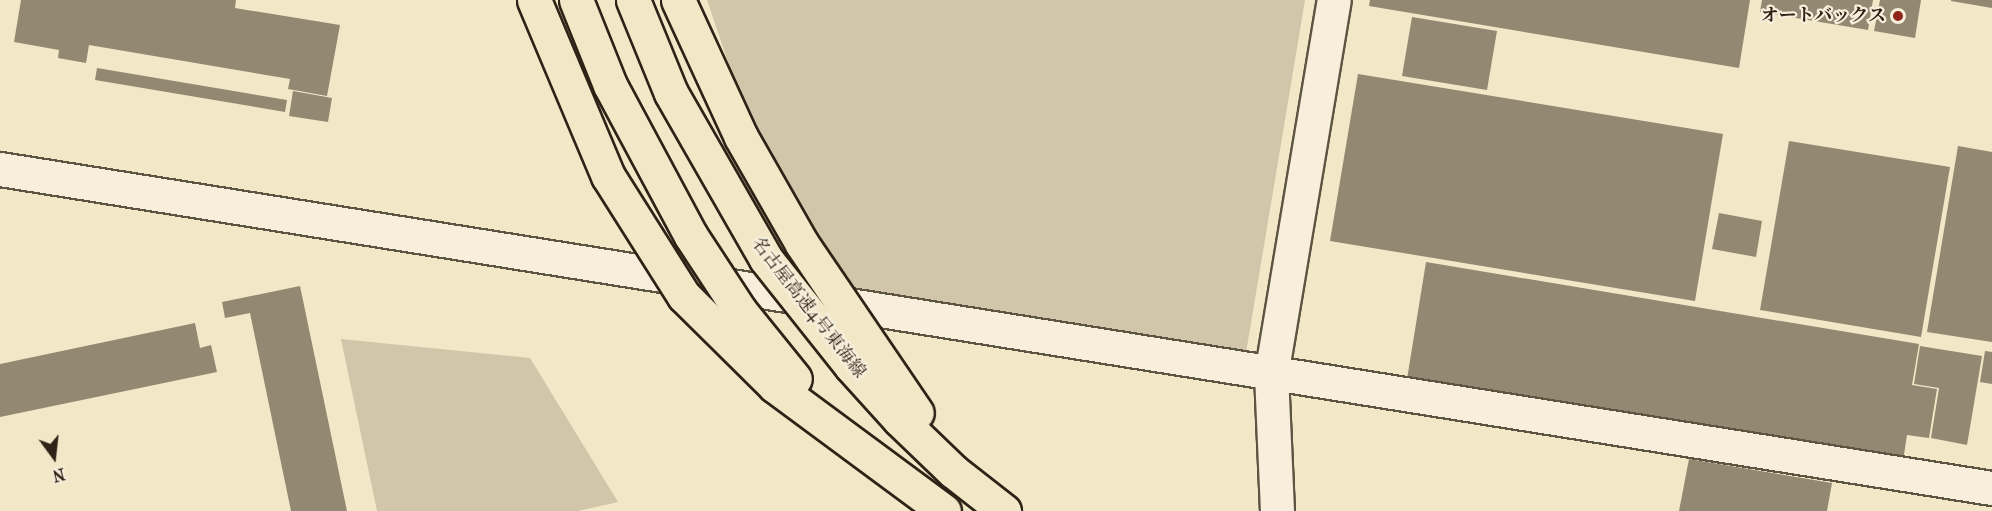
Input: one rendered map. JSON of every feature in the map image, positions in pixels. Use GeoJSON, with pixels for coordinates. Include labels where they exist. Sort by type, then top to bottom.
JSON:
{"type":"FeatureCollection","features":[{"type":"Feature","properties":{"kind":"highway"},"geometry":{"type":"LineString","coordinates":[[534,0],[608,176],[684,296],[775,386],[944,511]]}},
{"type":"Feature","properties":{"kind":"highway"},"geometry":{"type":"LineString","coordinates":[[576,0],[610,85],[649,162],[740,311],[785,368],[932,511]]}},
{"type":"Feature","properties":{"kind":"highway","name":"名古屋高速4号東海線"},"geometry":{"type":"LineString","coordinates":[[633,0],[671,93],[766,259],[843,358],[899,419],[953,471],[1002,511]]}},
{"type":"Feature","properties":{"kind":"highway"},"geometry":{"type":"LineString","coordinates":[[678,0],[741,137],[802,244],[953,466],[1002,511]]}},
{"type":"Feature","properties":{"kind":"street"},"geometry":{"type":"LineString","coordinates":[[1277,511],[1271,375],[1334,0]]}},
{"type":"Feature","properties":{"kind":"street"},"geometry":{"type":"LineString","coordinates":[[0,170],[1271,375],[1992,488]]}},
{"type":"Feature","properties":{"kind":"shaded area"},"geometry":{"type":"Polygon","coordinates":[[[707,0],[1305,0],[1246,353],[848,298],[744,109],[707,0]]]}},
{"type":"Feature","properties":{"kind":"shaded area"},"geometry":{"type":"Polygon","coordinates":[[[341,339],[530,358],[618,502],[578,511],[377,511],[341,339]]]}},
{"type":"Feature","properties":{"kind":"building"},"geometry":{"type":"Polygon","coordinates":[[[21,0],[236,0],[235,8],[340,25],[327,96],[288,89],[290,79],[89,45],[86,63],[58,58],[59,50],[14,42],[21,0]]]}},
{"type":"Feature","properties":{"kind":"building"},"geometry":{"type":"Polygon","coordinates":[[[1370,0],[1750,0],[1739,68],[1369,6],[1370,0]]]}},
{"type":"Feature","properties":{"kind":"building"},"geometry":{"type":"Polygon","coordinates":[[[1762,0],[1873,0],[1868,30],[1760,12],[1762,0]]]}},
{"type":"Feature","properties":{"kind":"building","name":"オートバックス"},"geometry":{"type":"Polygon","coordinates":[[[1880,0],[1921,0],[1915,38],[1874,31],[1880,0]]]}},
{"type":"Feature","properties":{"kind":"building"},"geometry":{"type":"Polygon","coordinates":[[[1951,0],[1992,0],[1992,8],[1951,1],[1951,0]]]}},
{"type":"Feature","properties":{"kind":"building"},"geometry":{"type":"Polygon","coordinates":[[[1412,17],[1497,31],[1487,90],[1402,76],[1412,17]]]}},
{"type":"Feature","properties":{"kind":"building"},"geometry":{"type":"Polygon","coordinates":[[[97,68],[287,100],[285,112],[95,80],[97,68]]]}},
{"type":"Feature","properties":{"kind":"building"},"geometry":{"type":"Polygon","coordinates":[[[1358,74],[1723,134],[1695,301],[1330,241],[1358,74]]]}},
{"type":"Feature","properties":{"kind":"building"},"geometry":{"type":"Polygon","coordinates":[[[293,91],[332,98],[328,122],[289,116],[293,91]]]}},
{"type":"Feature","properties":{"kind":"building"},"geometry":{"type":"Polygon","coordinates":[[[1789,141],[1950,167],[1921,337],[1760,310],[1789,141]]]}},
{"type":"Feature","properties":{"kind":"building"},"geometry":{"type":"Polygon","coordinates":[[[1958,146],[1992,152],[1992,342],[1927,332],[1958,146]]]}},
{"type":"Feature","properties":{"kind":"building"},"geometry":{"type":"Polygon","coordinates":[[[1719,213],[1762,221],[1756,257],[1712,249],[1719,213]]]}},
{"type":"Feature","properties":{"kind":"building"},"geometry":{"type":"Polygon","coordinates":[[[1426,262],[1919,344],[1912,385],[1937,389],[1929,438],[1907,435],[1903,461],[1407,379],[1426,262]]]}},
{"type":"Feature","properties":{"kind":"building"},"geometry":{"type":"Polygon","coordinates":[[[300,286],[347,511],[291,511],[250,313],[225,318],[222,302],[300,286]]]}},
{"type":"Feature","properties":{"kind":"building"},"geometry":{"type":"Polygon","coordinates":[[[195,323],[200,348],[211,345],[217,372],[0,417],[0,364],[195,323]]]}},
{"type":"Feature","properties":{"kind":"building"},"geometry":{"type":"Polygon","coordinates":[[[1920,346],[1982,356],[1967,445],[1931,438],[1939,388],[1914,384],[1920,346]]]}},
{"type":"Feature","properties":{"kind":"building"},"geometry":{"type":"Polygon","coordinates":[[[1985,351],[1992,352],[1992,384],[1980,382],[1985,351]]]}},
{"type":"Feature","properties":{"kind":"building"},"geometry":{"type":"Polygon","coordinates":[[[1689,459],[1832,483],[1827,511],[1679,511],[1689,459]]]}},
{"type":"Feature","properties":{"kind":"place","name":"オートバックス"},"geometry":{"type":"Point","coordinates":[1898,16]}}]}
